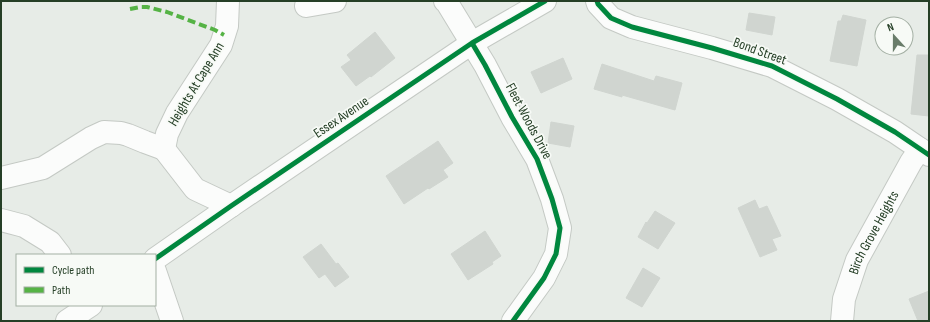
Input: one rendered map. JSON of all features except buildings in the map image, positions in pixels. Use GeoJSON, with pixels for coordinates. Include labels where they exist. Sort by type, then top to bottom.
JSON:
{"type":"FeatureCollection","features":[{"type":"Feature","properties":{"kind":"street","name":"Heights At Cape Ann"},"geometry":{"type":"LineString","coordinates":[[164,149],[167,134],[177,113],[221,46],[227,26],[228,1]]}},
{"type":"Feature","properties":{"kind":"street"},"geometry":{"type":"LineString","coordinates":[[306,6],[335,1]]}},
{"type":"Feature","properties":{"kind":"street","name":"Fleet Woods Drive"},"geometry":{"type":"LineString","coordinates":[[444,1],[446,1],[485,65],[512,117],[537,160],[552,199],[560,228],[556,254],[544,278],[513,321]]}},
{"type":"Feature","properties":{"kind":"street","name":"Essex Avenue"},"geometry":{"type":"LineString","coordinates":[[156,258],[472,43],[545,1]]}},
{"type":"Feature","properties":{"kind":"street","name":"Bond Street"},"geometry":{"type":"LineString","coordinates":[[597,1],[611,18],[632,27],[712,48],[772,66],[851,107],[895,132],[924,152]]}},
{"type":"Feature","properties":{"kind":"street"},"geometry":{"type":"LineString","coordinates":[[1,178],[43,168],[91,138],[104,132],[121,133],[164,149],[195,189],[231,206]]}},
{"type":"Feature","properties":{"kind":"street","name":"Birch Grove Heights"},"geometry":{"type":"LineString","coordinates":[[842,321],[844,299],[857,260],[911,162],[924,152]]}},
{"type":"Feature","properties":{"kind":"street"},"geometry":{"type":"LineString","coordinates":[[1,220],[24,226],[50,242],[59,254]]}},
{"type":"Feature","properties":{"kind":"street"},"geometry":{"type":"LineString","coordinates":[[156,274],[172,321]]}},
{"type":"Feature","properties":{"kind":"street"},"geometry":{"type":"LineString","coordinates":[[67,321],[90,306]]}},
{"type":"Feature","properties":{"kind":"marked path"},"geometry":{"type":"LineString","coordinates":[[130,9],[147,7],[167,12],[215,30],[224,35]]}},
{"type":"Feature","properties":{"kind":"cycle path"},"geometry":{"type":"LineString","coordinates":[[156,258],[472,43],[545,1]]}},
{"type":"Feature","properties":{"kind":"cycle path"},"geometry":{"type":"LineString","coordinates":[[597,1],[611,18],[632,27],[712,48],[772,66],[837,99],[895,132],[929,155]]}},
{"type":"Feature","properties":{"kind":"cycle path"},"geometry":{"type":"LineString","coordinates":[[472,43],[512,117],[537,159],[552,199],[560,228],[556,254],[544,278],[513,321]]}}]}
